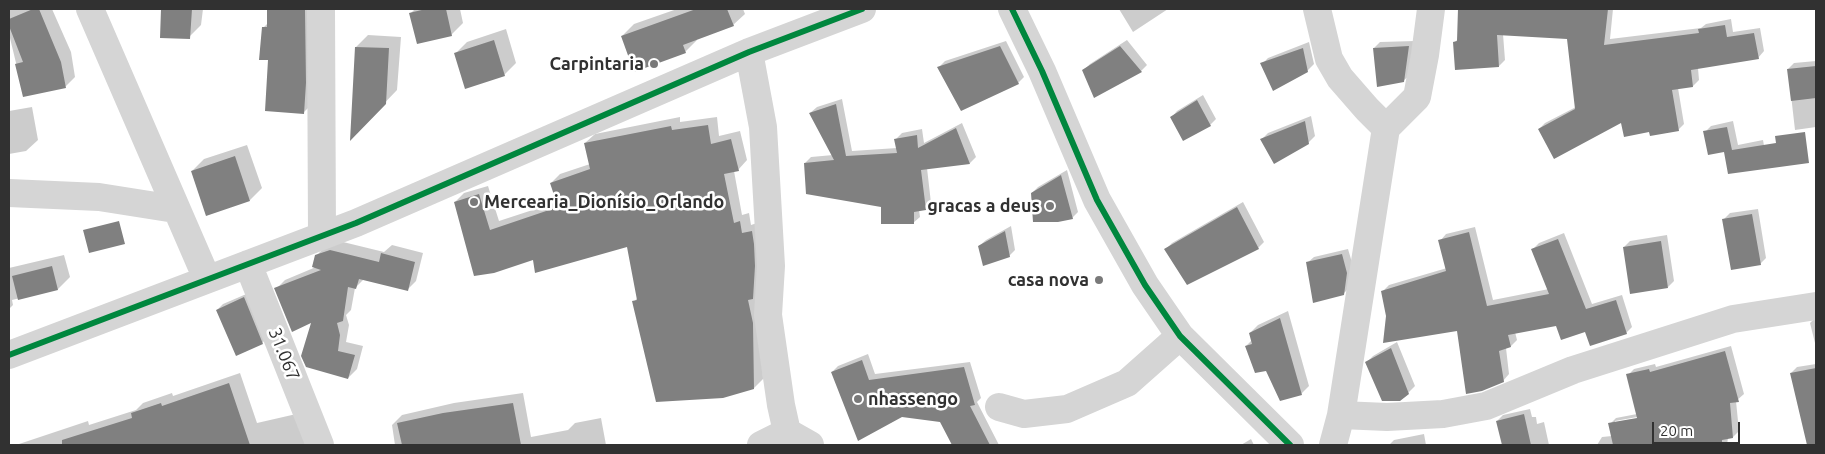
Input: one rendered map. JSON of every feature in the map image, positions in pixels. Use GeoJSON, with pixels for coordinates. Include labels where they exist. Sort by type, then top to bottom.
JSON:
{"type":"FeatureCollection","features":[{"type":"Feature","properties":{"kind":"street"},"geometry":{"type":"LineString","coordinates":[[90,9],[207,280]]}},
{"type":"Feature","properties":{"kind":"street"},"geometry":{"type":"LineString","coordinates":[[321,9],[322,236]]}},
{"type":"Feature","properties":{"kind":"street"},"geometry":{"type":"LineString","coordinates":[[9,355],[322,236],[749,52],[862,9]]}},
{"type":"Feature","properties":{"kind":"street"},"geometry":{"type":"LineString","coordinates":[[1012,9],[1042,70],[1096,200],[1145,285],[1180,336],[1290,445]]}},
{"type":"Feature","properties":{"kind":"street"},"geometry":{"type":"LineString","coordinates":[[1317,9],[1329,59],[1340,78],[1386,128]]}},
{"type":"Feature","properties":{"kind":"street"},"geometry":{"type":"LineString","coordinates":[[1333,445],[1342,415],[1386,128],[1417,97],[1426,55],[1431,9]]}},
{"type":"Feature","properties":{"kind":"street"},"geometry":{"type":"LineString","coordinates":[[749,52],[763,127],[771,266],[768,315],[781,405],[798,438],[761,445]]}},
{"type":"Feature","properties":{"kind":"street"},"geometry":{"type":"LineString","coordinates":[[9,194],[99,198],[176,209]]}},
{"type":"Feature","properties":{"kind":"street","name":"31.067"},"geometry":{"type":"LineString","coordinates":[[248,264],[320,445]]}},
{"type":"Feature","properties":{"kind":"street"},"geometry":{"type":"LineString","coordinates":[[1342,415],[1387,418],[1443,414],[1486,406],[1573,370],[1734,319],[1816,306]]}},
{"type":"Feature","properties":{"kind":"street"},"geometry":{"type":"LineString","coordinates":[[999,407],[1024,414],[1067,409],[1127,383],[1180,336]]}},
{"type":"Feature","properties":{"kind":"building"},"geometry":{"type":"Polygon","coordinates":[[[33,9],[39,9],[61,62],[66,88],[23,97],[15,64],[23,62],[9,26],[9,19],[33,9]]]}},
{"type":"Feature","properties":{"kind":"building"},"geometry":{"type":"Polygon","coordinates":[[[161,9],[192,9],[190,39],[160,38],[161,9]]]}},
{"type":"Feature","properties":{"kind":"building"},"geometry":{"type":"Polygon","coordinates":[[[267,9],[305,9],[306,83],[304,114],[265,111],[268,60],[259,60],[262,27],[267,27],[267,9]]]}},
{"type":"Feature","properties":{"kind":"building"},"geometry":{"type":"Polygon","coordinates":[[[426,9],[446,9],[452,36],[417,44],[409,13],[426,9]]]}},
{"type":"Feature","properties":{"kind":"building"},"geometry":{"type":"Polygon","coordinates":[[[696,9],[727,9],[734,26],[683,45],[686,53],[634,72],[621,36],[696,9]]]}},
{"type":"Feature","properties":{"kind":"building"},"geometry":{"type":"Polygon","coordinates":[[[1458,9],[1608,9],[1604,45],[1699,33],[1698,29],[1725,25],[1727,37],[1754,33],[1759,59],[1691,70],[1693,87],[1672,90],[1679,131],[1650,136],[1649,132],[1624,137],[1621,123],[1554,159],[1538,129],[1575,109],[1567,39],[1497,35],[1499,67],[1455,70],[1453,42],[1457,41],[1458,9]]]}},
{"type":"Feature","properties":{"kind":"building"},"geometry":{"type":"Polygon","coordinates":[[[494,40],[505,76],[465,89],[454,53],[494,40]]]}},
{"type":"Feature","properties":{"kind":"building"},"geometry":{"type":"Polygon","coordinates":[[[1000,46],[1019,84],[961,111],[937,67],[1000,46]]]}},
{"type":"Feature","properties":{"kind":"building"},"geometry":{"type":"Polygon","coordinates":[[[1120,46],[1142,72],[1094,98],[1082,70],[1120,46]]]}},
{"type":"Feature","properties":{"kind":"building"},"geometry":{"type":"Polygon","coordinates":[[[1409,46],[1404,82],[1377,87],[1373,48],[1409,46]]]}},
{"type":"Feature","properties":{"kind":"building"},"geometry":{"type":"Polygon","coordinates":[[[355,47],[389,48],[386,104],[350,141],[355,47]]]}},
{"type":"Feature","properties":{"kind":"building"},"geometry":{"type":"Polygon","coordinates":[[[1303,48],[1308,72],[1273,91],[1260,63],[1303,48]]]}},
{"type":"Feature","properties":{"kind":"building"},"geometry":{"type":"Polygon","coordinates":[[[1816,66],[1816,98],[1791,101],[1787,69],[1816,66]]]}},
{"type":"Feature","properties":{"kind":"building"},"geometry":{"type":"Polygon","coordinates":[[[1197,100],[1211,126],[1183,141],[1170,117],[1197,100]]]}},
{"type":"Feature","properties":{"kind":"building"},"geometry":{"type":"Polygon","coordinates":[[[836,104],[846,156],[897,153],[894,139],[917,135],[918,148],[956,128],[970,164],[921,170],[926,210],[914,212],[914,224],[881,224],[881,207],[806,194],[804,163],[834,160],[809,113],[836,104]]]}},
{"type":"Feature","properties":{"kind":"building"},"geometry":{"type":"Polygon","coordinates":[[[1305,121],[1309,144],[1274,164],[1260,139],[1305,121]]]}},
{"type":"Feature","properties":{"kind":"building"},"geometry":{"type":"Polygon","coordinates":[[[708,125],[711,144],[731,139],[739,171],[724,174],[734,223],[740,221],[742,233],[752,231],[755,266],[753,299],[748,300],[753,323],[754,389],[723,398],[656,402],[632,301],[637,300],[627,247],[535,273],[533,260],[494,273],[474,276],[454,202],[479,194],[490,230],[558,207],[550,183],[590,169],[584,143],[671,126],[672,130],[708,125]]]}},
{"type":"Feature","properties":{"kind":"building"},"geometry":{"type":"Polygon","coordinates":[[[1727,127],[1732,150],[1776,143],[1775,136],[1805,132],[1809,163],[1728,174],[1724,152],[1708,155],[1703,131],[1727,127]]]}},
{"type":"Feature","properties":{"kind":"building"},"geometry":{"type":"Polygon","coordinates":[[[235,156],[250,201],[206,216],[191,171],[235,156]]]}},
{"type":"Feature","properties":{"kind":"building","name":"gracas a deus"},"geometry":{"type":"Polygon","coordinates":[[[1061,175],[1073,219],[1058,222],[1033,222],[1031,193],[1061,175]]]}},
{"type":"Feature","properties":{"kind":"building"},"geometry":{"type":"Polygon","coordinates":[[[1237,207],[1259,249],[1187,285],[1164,249],[1237,207]]]}},
{"type":"Feature","properties":{"kind":"building"},"geometry":{"type":"Polygon","coordinates":[[[1752,214],[1761,265],[1731,270],[1722,219],[1752,214]]]}},
{"type":"Feature","properties":{"kind":"building"},"geometry":{"type":"Polygon","coordinates":[[[119,221],[125,244],[89,253],[83,230],[119,221]]]}},
{"type":"Feature","properties":{"kind":"building"},"geometry":{"type":"Polygon","coordinates":[[[1005,231],[1010,257],[983,266],[978,246],[1005,231]]]}},
{"type":"Feature","properties":{"kind":"building"},"geometry":{"type":"Polygon","coordinates":[[[1469,232],[1487,306],[1549,294],[1531,249],[1558,239],[1586,309],[1616,300],[1627,334],[1590,346],[1585,332],[1561,340],[1556,326],[1508,335],[1511,347],[1499,351],[1504,382],[1482,391],[1466,394],[1457,331],[1383,343],[1386,316],[1381,291],[1446,271],[1438,240],[1469,232]]]}},
{"type":"Feature","properties":{"kind":"building"},"geometry":{"type":"Polygon","coordinates":[[[1661,241],[1668,288],[1630,294],[1623,247],[1661,241]]]}},
{"type":"Feature","properties":{"kind":"building"},"geometry":{"type":"Polygon","coordinates":[[[330,250],[379,262],[381,253],[415,262],[408,291],[359,279],[356,289],[348,287],[343,321],[337,323],[340,335],[338,351],[355,355],[348,379],[306,367],[301,356],[311,323],[292,332],[274,288],[321,270],[312,267],[315,255],[330,250]]]}},
{"type":"Feature","properties":{"kind":"building"},"geometry":{"type":"Polygon","coordinates":[[[1342,254],[1347,273],[1344,295],[1313,303],[1306,262],[1342,254]]]}},
{"type":"Feature","properties":{"kind":"building"},"geometry":{"type":"Polygon","coordinates":[[[52,266],[58,290],[18,300],[12,276],[52,266]]]}},
{"type":"Feature","properties":{"kind":"building"},"geometry":{"type":"Polygon","coordinates":[[[244,297],[263,344],[236,356],[216,310],[244,297]]]}},
{"type":"Feature","properties":{"kind":"building"},"geometry":{"type":"Polygon","coordinates":[[[1280,318],[1302,395],[1280,401],[1266,371],[1255,373],[1245,346],[1252,344],[1249,333],[1280,318]]]}},
{"type":"Feature","properties":{"kind":"building"},"geometry":{"type":"Polygon","coordinates":[[[1391,348],[1409,394],[1400,401],[1382,401],[1365,362],[1391,348]]]}},
{"type":"Feature","properties":{"kind":"building"},"geometry":{"type":"Polygon","coordinates":[[[1725,351],[1739,402],[1730,403],[1733,438],[1722,440],[1722,445],[1613,445],[1608,423],[1637,418],[1626,374],[1649,369],[1650,372],[1725,351]]]}},
{"type":"Feature","properties":{"kind":"building"},"geometry":{"type":"Polygon","coordinates":[[[862,360],[869,380],[964,367],[975,405],[970,406],[990,445],[952,445],[940,422],[902,417],[858,441],[831,372],[862,360]]]}},
{"type":"Feature","properties":{"kind":"building"},"geometry":{"type":"Polygon","coordinates":[[[1816,368],[1816,444],[1807,445],[1790,373],[1816,368]]]}},
{"type":"Feature","properties":{"kind":"building"},"geometry":{"type":"Polygon","coordinates":[[[229,383],[250,445],[62,445],[62,440],[132,418],[131,413],[161,403],[162,406],[229,383]]]}},
{"type":"Feature","properties":{"kind":"building"},"geometry":{"type":"Polygon","coordinates":[[[513,403],[521,445],[402,445],[397,423],[443,413],[513,403]]]}},
{"type":"Feature","properties":{"kind":"building"},"geometry":{"type":"Polygon","coordinates":[[[1524,414],[1531,445],[1502,445],[1496,421],[1524,414]]]}},
{"type":"Feature","properties":{"kind":"cycle path"},"geometry":{"type":"LineString","coordinates":[[9,355],[356,223],[749,52],[862,9]]}},
{"type":"Feature","properties":{"kind":"cycle path"},"geometry":{"type":"LineString","coordinates":[[1012,9],[1042,71],[1097,200],[1145,285],[1180,336],[1290,445]]}},
{"type":"Feature","properties":{"kind":"place","name":"Carpintaria"},"geometry":{"type":"Point","coordinates":[654,64]}},
{"type":"Feature","properties":{"kind":"place","name":"Mercearia_Dionísio_Orlando"},"geometry":{"type":"Point","coordinates":[474,202]}},
{"type":"Feature","properties":{"kind":"place","name":"gracas a deus"},"geometry":{"type":"Point","coordinates":[1050,206]}},
{"type":"Feature","properties":{"kind":"place","name":"casa nova"},"geometry":{"type":"Point","coordinates":[1099,280]}},
{"type":"Feature","properties":{"kind":"place","name":"nhassengo"},"geometry":{"type":"Point","coordinates":[858,399]}}]}
